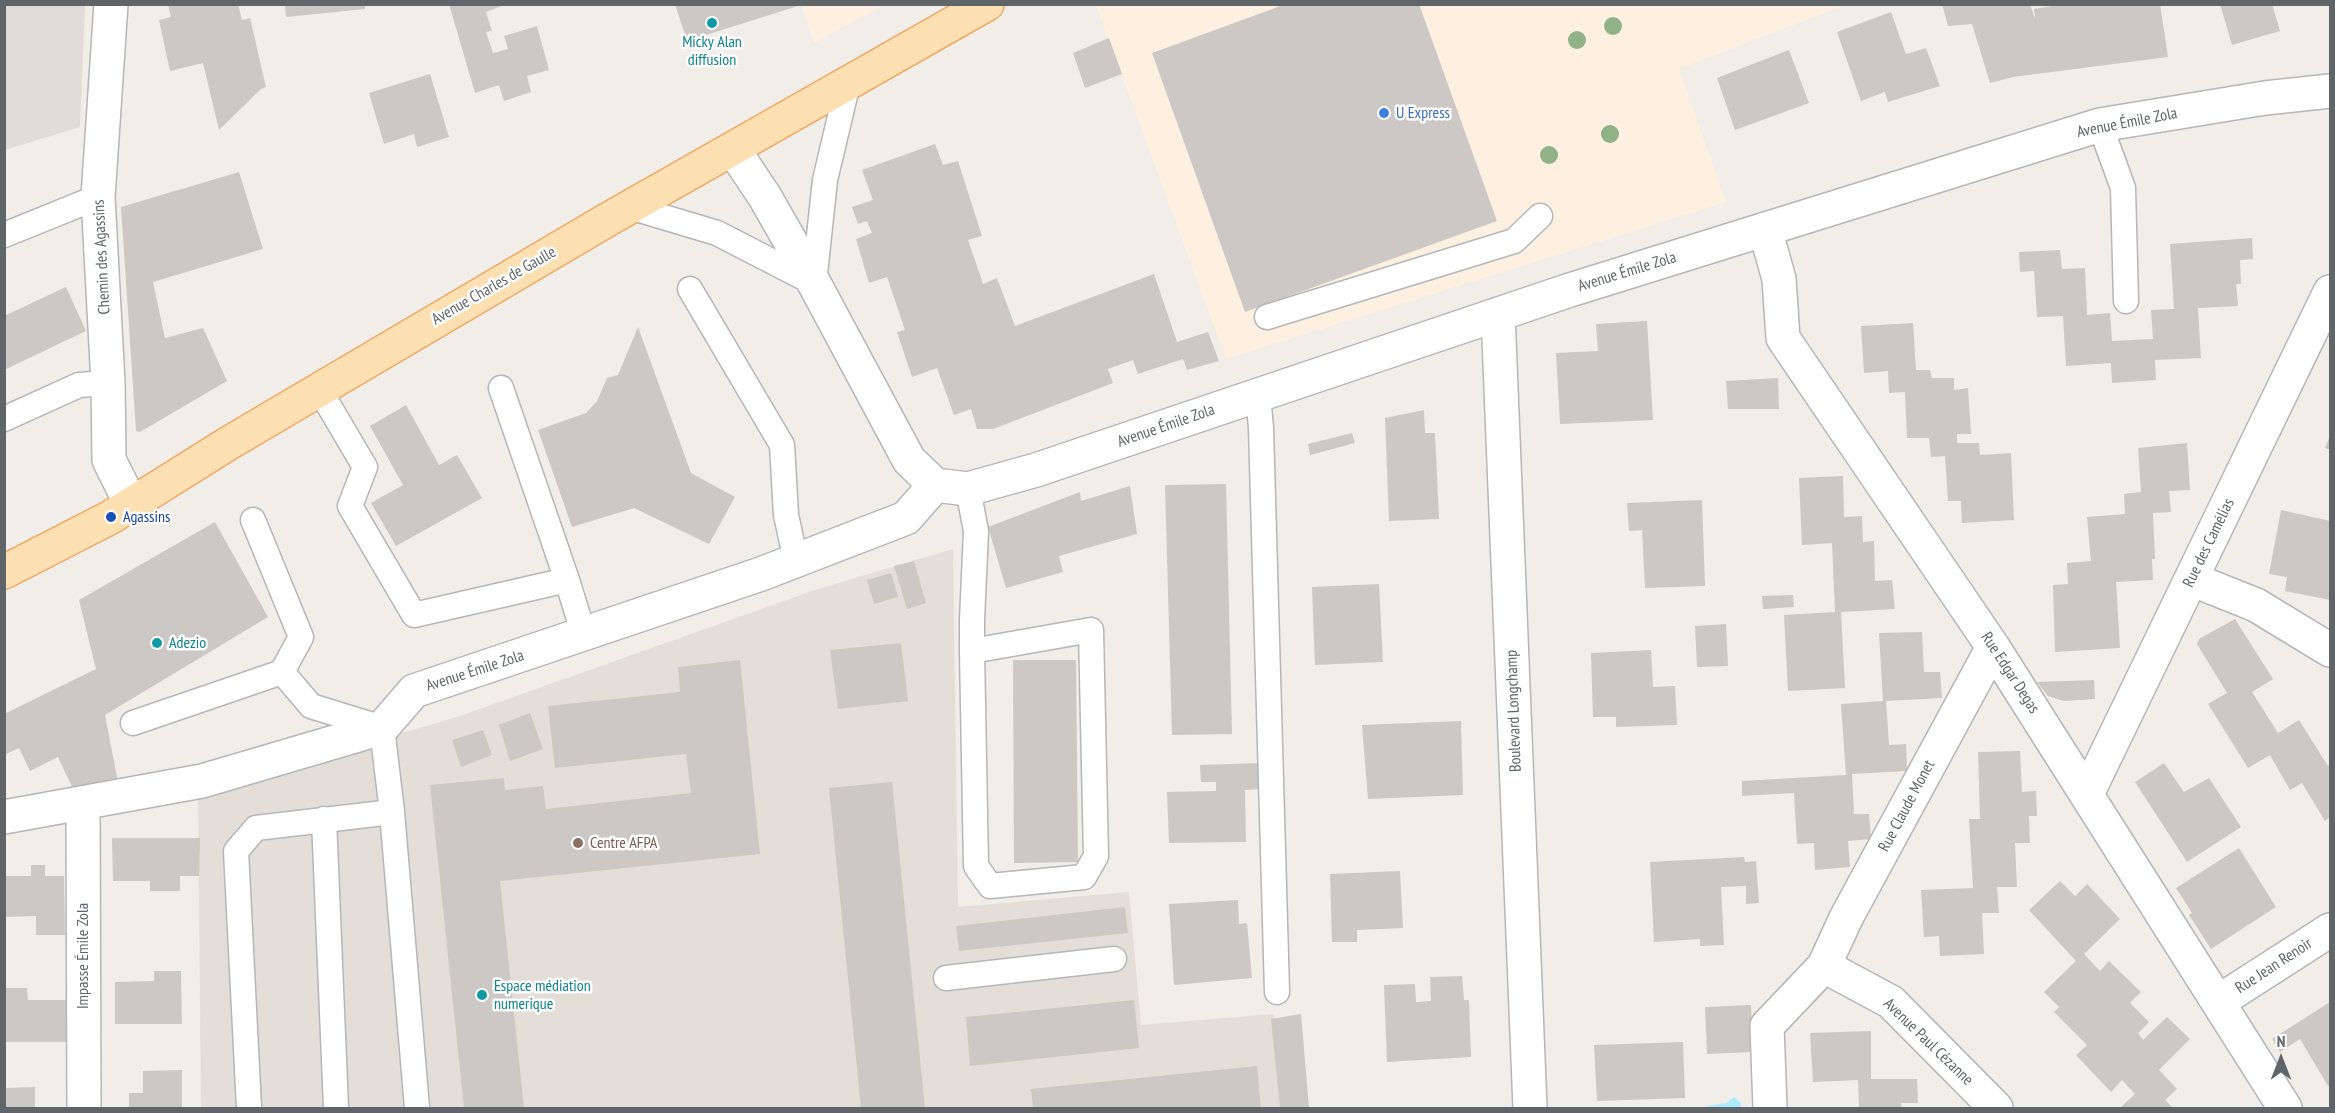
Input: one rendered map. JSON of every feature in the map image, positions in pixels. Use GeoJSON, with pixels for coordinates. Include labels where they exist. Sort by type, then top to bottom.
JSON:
{"type":"FeatureCollection","features":[{"type":"Feature","properties":{"kind":"main road","name":"Avenue Charles de Gaulle"},"geometry":{"type":"LineString","coordinates":[[4,572],[132,504],[319,389],[630,207],[848,83],[952,13],[987,4]]}},
{"type":"Feature","properties":{"kind":"street","name":"Chemin des Agassins"},"geometry":{"type":"LineString","coordinates":[[111,4],[98,197],[108,382],[108,460],[132,504]]}},
{"type":"Feature","properties":{"kind":"street","name":"Avenue Émile Zola"},"geometry":{"type":"LineString","coordinates":[[382,728],[414,691],[796,561],[906,518],[934,485],[968,489],[1036,470],[1498,314],[2100,125],[2265,98],[2331,91]]}},
{"type":"Feature","properties":{"kind":"street"},"geometry":{"type":"LineString","coordinates":[[733,149],[765,197],[814,283],[909,460],[934,485]]}},
{"type":"Feature","properties":{"kind":"street","name":"Rue Edgar Degas"},"geometry":{"type":"LineString","coordinates":[[1765,229],[1779,279],[1783,338],[1993,647],[2286,1108]]}},
{"type":"Feature","properties":{"kind":"street","name":"Rue des Camélias"},"geometry":{"type":"LineString","coordinates":[[2087,794],[2331,292]]}},
{"type":"Feature","properties":{"kind":"street","name":"Boulevard Longchamp"},"geometry":{"type":"LineString","coordinates":[[1498,314],[1530,1108]]}},
{"type":"Feature","properties":{"kind":"street"},"geometry":{"type":"LineString","coordinates":[[2192,579],[2256,605],[2331,650]]}},
{"type":"Feature","properties":{"kind":"street","name":"Rue Claude Monet"},"geometry":{"type":"LineString","coordinates":[[1770,1108],[1767,1026],[1824,966],[1846,918],[1993,647]]}},
{"type":"Feature","properties":{"kind":"street"},"geometry":{"type":"LineString","coordinates":[[4,817],[202,781],[382,728]]}},
{"type":"Feature","properties":{"kind":"street","name":"Impasse Émile Zola"},"geometry":{"type":"LineString","coordinates":[[83,803],[84,1108]]}},
{"type":"Feature","properties":{"kind":"street","name":"Rue Jean Renoir"},"geometry":{"type":"LineString","coordinates":[[2218,1002],[2331,930]]}},
{"type":"Feature","properties":{"kind":"street","name":"Avenue Paul Cézanne"},"geometry":{"type":"LineString","coordinates":[[1824,966],[1891,1002],[1996,1108]]}},
{"type":"Feature","properties":{"kind":"lane"},"geometry":{"type":"LineString","coordinates":[[630,207],[717,233],[814,283],[825,180],[848,83]]}},
{"type":"Feature","properties":{"kind":"lane"},"geometry":{"type":"LineString","coordinates":[[2100,125],[2123,188],[2126,301]]}},
{"type":"Feature","properties":{"kind":"lane"},"geometry":{"type":"LineString","coordinates":[[4,235],[98,197]]}},
{"type":"Feature","properties":{"kind":"lane"},"geometry":{"type":"LineString","coordinates":[[1267,317],[1515,241],[1540,216]]}},
{"type":"Feature","properties":{"kind":"lane"},"geometry":{"type":"LineString","coordinates":[[690,289],[782,445],[786,515],[796,561]]}},
{"type":"Feature","properties":{"kind":"lane"},"geometry":{"type":"LineString","coordinates":[[4,419],[79,385],[108,382]]}},
{"type":"Feature","properties":{"kind":"lane"},"geometry":{"type":"LineString","coordinates":[[501,387],[584,635]]}},
{"type":"Feature","properties":{"kind":"lane"},"geometry":{"type":"LineString","coordinates":[[319,389],[365,467],[351,506],[414,615],[567,580]]}},
{"type":"Feature","properties":{"kind":"lane"},"geometry":{"type":"LineString","coordinates":[[1258,395],[1262,440],[1277,992]]}},
{"type":"Feature","properties":{"kind":"lane"},"geometry":{"type":"LineString","coordinates":[[968,489],[976,531],[972,651],[976,866],[990,886],[1084,877],[1096,856],[1091,630],[972,651]]}},
{"type":"Feature","properties":{"kind":"lane"},"geometry":{"type":"LineString","coordinates":[[133,723],[282,672],[302,637],[253,520]]}},
{"type":"Feature","properties":{"kind":"lane"},"geometry":{"type":"LineString","coordinates":[[282,672],[311,706],[382,728],[392,812],[417,1108]]}},
{"type":"Feature","properties":{"kind":"lane"},"geometry":{"type":"LineString","coordinates":[[249,1108],[236,851],[256,828],[392,812]]}},
{"type":"Feature","properties":{"kind":"lane"},"geometry":{"type":"LineString","coordinates":[[324,819],[336,1108]]}},
{"type":"Feature","properties":{"kind":"lane"},"geometry":{"type":"LineString","coordinates":[[946,978],[1114,959]]}},
{"type":"Feature","properties":{"kind":"shaded area"},"geometry":{"type":"Polygon","coordinates":[[[5,4],[85,5],[80,127],[5,150],[5,4]]]}},
{"type":"Feature","properties":{"kind":"shaded area"},"geometry":{"type":"Polygon","coordinates":[[[801,4],[884,5],[814,43],[801,4]]]}},
{"type":"Feature","properties":{"kind":"shaded area"},"geometry":{"type":"Polygon","coordinates":[[[1096,5],[1845,5],[1679,69],[1726,202],[1226,359],[1096,5]]]}},
{"type":"Feature","properties":{"kind":"shaded area","name":"Centre AFPA"},"geometry":{"type":"Polygon","coordinates":[[[953,549],[958,907],[1129,892],[1141,1025],[1274,1014],[1280,1108],[201,1108],[198,793],[457,717],[818,589],[953,549]]]}},
{"type":"Feature","properties":{"kind":"water"},"geometry":{"type":"Polygon","coordinates":[[[1734,1097],[1741,1103],[1741,1108],[1703,1108],[1726,1103],[1734,1097]]]}},
{"type":"Feature","properties":{"kind":"building"},"geometry":{"type":"Polygon","coordinates":[[[168,4],[238,4],[242,20],[250,18],[266,87],[261,89],[219,130],[203,63],[170,71],[159,20],[171,17],[168,4]]]}},
{"type":"Feature","properties":{"kind":"building"},"geometry":{"type":"Polygon","coordinates":[[[285,4],[365,4],[365,9],[286,17],[285,4]]]}},
{"type":"Feature","properties":{"kind":"building"},"geometry":{"type":"Polygon","coordinates":[[[449,4],[507,4],[486,12],[492,31],[486,32],[493,53],[508,49],[504,36],[537,26],[549,70],[527,76],[531,92],[504,101],[499,85],[475,93],[449,4]]]}},
{"type":"Feature","properties":{"kind":"building","name":"Micky Alan diffusion"},"geometry":{"type":"Polygon","coordinates":[[[675,4],[801,4],[801,5],[687,41],[675,4]]]}},
{"type":"Feature","properties":{"kind":"building"},"geometry":{"type":"Polygon","coordinates":[[[1286,4],[1419,4],[1497,221],[1245,312],[1152,53],[1286,4]]]}},
{"type":"Feature","properties":{"kind":"building"},"geometry":{"type":"Polygon","coordinates":[[[1942,4],[2030,4],[2035,19],[2034,9],[2064,4],[2160,4],[2168,57],[2013,77],[1990,83],[1972,24],[1948,26],[1942,4]]]}},
{"type":"Feature","properties":{"kind":"building"},"geometry":{"type":"Polygon","coordinates":[[[2220,4],[2272,4],[2280,31],[2232,45],[2220,4]]]}},
{"type":"Feature","properties":{"kind":"building"},"geometry":{"type":"Polygon","coordinates":[[[1891,12],[1906,54],[1926,48],[1940,86],[1888,102],[1885,92],[1861,101],[1837,32],[1891,12]]]}},
{"type":"Feature","properties":{"kind":"building"},"geometry":{"type":"Polygon","coordinates":[[[1109,38],[1122,74],[1085,88],[1073,53],[1109,38]]]}},
{"type":"Feature","properties":{"kind":"building"},"geometry":{"type":"Polygon","coordinates":[[[1789,50],[1809,103],[1735,130],[1717,78],[1789,50]]]}},
{"type":"Feature","properties":{"kind":"building"},"geometry":{"type":"Polygon","coordinates":[[[430,74],[449,137],[417,147],[414,134],[384,144],[369,93],[430,74]]]}},
{"type":"Feature","properties":{"kind":"building"},"geometry":{"type":"Polygon","coordinates":[[[935,144],[943,165],[958,161],[982,236],[968,240],[983,284],[997,278],[1015,326],[1154,274],[1177,342],[1208,332],[1219,361],[1187,370],[1183,359],[1138,374],[1133,360],[1108,369],[1113,383],[993,429],[977,429],[971,409],[954,415],[937,368],[912,377],[897,332],[905,330],[887,277],[869,283],[856,239],[872,233],[867,221],[858,224],[852,207],[873,200],[862,170],[935,144]]]}},
{"type":"Feature","properties":{"kind":"building"},"geometry":{"type":"Polygon","coordinates":[[[239,172],[263,249],[153,282],[165,338],[203,328],[227,381],[140,432],[136,431],[121,207],[239,172]]]}},
{"type":"Feature","properties":{"kind":"building"},"geometry":{"type":"Polygon","coordinates":[[[2252,238],[2253,259],[2240,260],[2241,284],[2236,284],[2238,306],[2198,308],[2201,358],[2155,360],[2156,380],[2112,383],[2111,363],[2066,366],[2063,316],[2037,317],[2034,271],[2020,272],[2019,252],[2060,250],[2062,269],[2085,268],[2087,315],[2110,313],[2112,341],[2153,339],[2151,310],[2174,309],[2170,244],[2252,238]]]}},
{"type":"Feature","properties":{"kind":"building"},"geometry":{"type":"Polygon","coordinates":[[[66,287],[86,331],[4,370],[4,316],[66,287]]]}},
{"type":"Feature","properties":{"kind":"building"},"geometry":{"type":"Polygon","coordinates":[[[1647,321],[1653,420],[1560,424],[1556,353],[1598,351],[1596,324],[1647,321]]]}},
{"type":"Feature","properties":{"kind":"building"},"geometry":{"type":"Polygon","coordinates":[[[1913,323],[1916,370],[1930,370],[1932,378],[1954,378],[1954,390],[1968,388],[1971,434],[1957,434],[1957,443],[1979,443],[1980,455],[2011,453],[2014,520],[1962,523],[1961,501],[1948,501],[1945,456],[1931,457],[1929,438],[1907,438],[1905,392],[1889,393],[1888,371],[1864,373],[1861,326],[1913,323]]]}},
{"type":"Feature","properties":{"kind":"building"},"geometry":{"type":"Polygon","coordinates":[[[638,327],[691,473],[735,497],[709,544],[634,508],[572,527],[538,430],[586,413],[597,401],[607,378],[618,375],[638,327]]]}},
{"type":"Feature","properties":{"kind":"building"},"geometry":{"type":"Polygon","coordinates":[[[1778,378],[1779,409],[1728,409],[1726,381],[1778,378]]]}},
{"type":"Feature","properties":{"kind":"building"},"geometry":{"type":"Polygon","coordinates":[[[406,405],[439,465],[457,455],[482,498],[396,546],[371,503],[403,485],[370,426],[406,405]]]}},
{"type":"Feature","properties":{"kind":"building"},"geometry":{"type":"Polygon","coordinates":[[[1424,410],[1425,433],[1435,433],[1439,519],[1389,521],[1385,418],[1424,410]]]}},
{"type":"Feature","properties":{"kind":"building"},"geometry":{"type":"Polygon","coordinates":[[[1352,433],[1355,443],[1310,455],[1308,444],[1352,433]]]}},
{"type":"Feature","properties":{"kind":"building"},"geometry":{"type":"Polygon","coordinates":[[[2330,436],[2330,450],[2325,448],[2330,436]]]}},
{"type":"Feature","properties":{"kind":"building"},"geometry":{"type":"Polygon","coordinates":[[[2187,443],[2190,490],[2169,491],[2171,512],[2153,513],[2155,559],[2152,559],[2153,580],[2116,582],[2120,648],[2055,652],[2053,585],[2068,584],[2067,563],[2091,561],[2087,517],[2125,514],[2124,494],[2141,492],[2138,448],[2187,443]]]}},
{"type":"Feature","properties":{"kind":"building"},"geometry":{"type":"Polygon","coordinates":[[[1843,476],[1844,517],[1862,516],[1863,542],[1874,541],[1875,581],[1892,580],[1895,609],[1841,612],[1845,688],[1788,691],[1784,615],[1835,612],[1832,543],[1802,545],[1799,478],[1843,476]]]}},
{"type":"Feature","properties":{"kind":"building"},"geometry":{"type":"Polygon","coordinates":[[[1226,484],[1232,734],[1172,735],[1165,485],[1226,484]]]}},
{"type":"Feature","properties":{"kind":"building"},"geometry":{"type":"Polygon","coordinates":[[[1130,486],[1137,534],[1059,556],[1063,572],[1006,588],[988,527],[1080,492],[1081,501],[1130,486]]]}},
{"type":"Feature","properties":{"kind":"building"},"geometry":{"type":"Polygon","coordinates":[[[1702,500],[1705,586],[1645,588],[1642,530],[1629,531],[1627,503],[1702,500]]]}},
{"type":"Feature","properties":{"kind":"building"},"geometry":{"type":"Polygon","coordinates":[[[2281,510],[2330,521],[2330,600],[2285,591],[2287,577],[2269,574],[2281,510]]]}},
{"type":"Feature","properties":{"kind":"building","name":"Adezio"},"geometry":{"type":"Polygon","coordinates":[[[215,522],[268,617],[105,715],[119,787],[76,795],[58,757],[30,771],[19,748],[4,755],[4,714],[96,669],[79,600],[215,522]]]}},
{"type":"Feature","properties":{"kind":"building"},"geometry":{"type":"Polygon","coordinates":[[[914,561],[926,603],[907,609],[894,566],[914,561]]]}},
{"type":"Feature","properties":{"kind":"building"},"geometry":{"type":"Polygon","coordinates":[[[891,573],[898,597],[874,604],[867,580],[891,573]]]}},
{"type":"Feature","properties":{"kind":"building"},"geometry":{"type":"Polygon","coordinates":[[[1379,584],[1383,662],[1315,665],[1312,587],[1379,584]]]}},
{"type":"Feature","properties":{"kind":"building"},"geometry":{"type":"Polygon","coordinates":[[[1793,595],[1794,607],[1763,609],[1762,596],[1793,595]]]}},
{"type":"Feature","properties":{"kind":"building"},"geometry":{"type":"Polygon","coordinates":[[[2235,619],[2273,679],[2252,692],[2278,733],[2299,720],[2328,766],[2330,764],[2330,817],[2325,821],[2302,783],[2290,790],[2270,755],[2248,768],[2208,704],[2227,693],[2197,644],[2199,639],[2235,619]]]}},
{"type":"Feature","properties":{"kind":"building"},"geometry":{"type":"Polygon","coordinates":[[[1726,624],[1728,666],[1697,667],[1695,626],[1726,624]]]}},
{"type":"Feature","properties":{"kind":"building"},"geometry":{"type":"Polygon","coordinates":[[[1922,632],[1924,672],[1940,672],[1942,698],[1886,701],[1889,745],[1906,744],[1907,771],[1852,774],[1854,814],[1869,814],[1871,839],[1848,841],[1850,867],[1815,870],[1814,843],[1797,844],[1794,793],[1742,796],[1742,781],[1846,775],[1841,704],[1883,701],[1879,633],[1922,632]]]}},
{"type":"Feature","properties":{"kind":"building"},"geometry":{"type":"Polygon","coordinates":[[[901,643],[908,701],[838,709],[830,650],[901,643]]]}},
{"type":"Feature","properties":{"kind":"building"},"geometry":{"type":"Polygon","coordinates":[[[1651,650],[1653,687],[1675,686],[1677,725],[1616,727],[1616,717],[1593,717],[1591,653],[1651,650]]]}},
{"type":"Feature","properties":{"kind":"building","name":"Espace médiation numerique"},"geometry":{"type":"Polygon","coordinates":[[[740,660],[760,854],[500,881],[524,1108],[464,1108],[430,785],[504,778],[505,790],[543,786],[546,809],[691,793],[686,754],[555,768],[548,706],[680,692],[678,667],[740,660]]]}},
{"type":"Feature","properties":{"kind":"building"},"geometry":{"type":"Polygon","coordinates":[[[1013,660],[1076,660],[1078,862],[1014,863],[1013,660]]]}},
{"type":"Feature","properties":{"kind":"building"},"geometry":{"type":"Polygon","coordinates":[[[2094,680],[2095,699],[2064,701],[2048,696],[2037,682],[2094,680]]]}},
{"type":"Feature","properties":{"kind":"building"},"geometry":{"type":"Polygon","coordinates":[[[530,713],[543,749],[510,761],[499,725],[530,713]]]}},
{"type":"Feature","properties":{"kind":"building"},"geometry":{"type":"Polygon","coordinates":[[[1461,721],[1463,795],[1368,799],[1362,725],[1461,721]]]}},
{"type":"Feature","properties":{"kind":"building"},"geometry":{"type":"Polygon","coordinates":[[[483,730],[492,755],[461,767],[452,740],[483,730]]]}},
{"type":"Feature","properties":{"kind":"building"},"geometry":{"type":"Polygon","coordinates":[[[2020,751],[2022,792],[2036,791],[2037,816],[2029,816],[2030,843],[2015,843],[2017,887],[1997,887],[1999,913],[1982,913],[1984,954],[1940,956],[1939,936],[1924,937],[1921,890],[1973,888],[1969,819],[1980,819],[1978,752],[2020,751]]]}},
{"type":"Feature","properties":{"kind":"building"},"geometry":{"type":"Polygon","coordinates":[[[1261,763],[1261,789],[1245,790],[1246,842],[1169,843],[1167,792],[1216,791],[1216,782],[1201,782],[1200,765],[1261,763]]]}},
{"type":"Feature","properties":{"kind":"building"},"geometry":{"type":"Polygon","coordinates":[[[2164,763],[2184,792],[2209,778],[2241,827],[2187,862],[2135,782],[2164,763]]]}},
{"type":"Feature","properties":{"kind":"building"},"geometry":{"type":"Polygon","coordinates":[[[892,782],[925,1108],[861,1108],[829,788],[892,782]]]}},
{"type":"Feature","properties":{"kind":"building"},"geometry":{"type":"Polygon","coordinates":[[[112,838],[200,838],[199,876],[180,876],[180,891],[150,891],[150,881],[113,881],[112,838]]]}},
{"type":"Feature","properties":{"kind":"building"},"geometry":{"type":"Polygon","coordinates":[[[2239,848],[2276,907],[2211,949],[2189,915],[2192,913],[2176,888],[2239,848]]]}},
{"type":"Feature","properties":{"kind":"building"},"geometry":{"type":"Polygon","coordinates":[[[1744,857],[1745,862],[1756,861],[1759,903],[1746,904],[1746,886],[1721,887],[1724,945],[1700,946],[1700,939],[1654,942],[1650,862],[1744,857]]]}},
{"type":"Feature","properties":{"kind":"building"},"geometry":{"type":"Polygon","coordinates":[[[31,865],[45,865],[45,876],[64,876],[65,935],[36,935],[36,916],[4,917],[4,876],[31,876],[31,865]]]}},
{"type":"Feature","properties":{"kind":"building"},"geometry":{"type":"Polygon","coordinates":[[[1400,871],[1403,928],[1357,930],[1357,942],[1332,942],[1330,874],[1400,871]]]}},
{"type":"Feature","properties":{"kind":"building"},"geometry":{"type":"Polygon","coordinates":[[[2060,881],[2075,896],[2087,884],[2120,919],[2084,954],[2100,971],[2109,961],[2141,992],[2130,1003],[2149,1022],[2138,1033],[2143,1040],[2167,1017],[2190,1039],[2159,1070],[2177,1089],[2165,1100],[2173,1108],[2120,1108],[2135,1094],[2122,1080],[2111,1092],[2076,1055],[2087,1045],[2054,1012],[2059,1007],[2044,992],[2076,961],[2029,910],[2060,881]]]}},
{"type":"Feature","properties":{"kind":"building"},"geometry":{"type":"Polygon","coordinates":[[[1238,900],[1239,924],[1247,923],[1252,978],[1174,985],[1169,904],[1238,900]]]}},
{"type":"Feature","properties":{"kind":"building"},"geometry":{"type":"Polygon","coordinates":[[[1125,907],[1128,933],[959,951],[956,926],[1125,907]]]}},
{"type":"Feature","properties":{"kind":"building"},"geometry":{"type":"Polygon","coordinates":[[[154,971],[181,971],[182,1024],[115,1024],[115,982],[154,981],[154,971]]]}},
{"type":"Feature","properties":{"kind":"building"},"geometry":{"type":"Polygon","coordinates":[[[1462,976],[1464,1000],[1469,1000],[1471,1057],[1387,1062],[1384,985],[1415,984],[1416,1002],[1431,1001],[1430,977],[1462,976]]]}},
{"type":"Feature","properties":{"kind":"building"},"geometry":{"type":"Polygon","coordinates":[[[4,988],[27,988],[28,1000],[66,1000],[66,1042],[4,1042],[4,988]]]}},
{"type":"Feature","properties":{"kind":"building"},"geometry":{"type":"Polygon","coordinates":[[[1134,1000],[1139,1048],[970,1066],[966,1017],[1134,1000]]]}},
{"type":"Feature","properties":{"kind":"building"},"geometry":{"type":"Polygon","coordinates":[[[2330,1002],[2330,1085],[2328,1086],[2300,1039],[2280,1052],[2272,1039],[2330,1002]]]}},
{"type":"Feature","properties":{"kind":"building"},"geometry":{"type":"Polygon","coordinates":[[[1751,1005],[1753,1052],[1707,1054],[1705,1007],[1751,1005]]]}},
{"type":"Feature","properties":{"kind":"building"},"geometry":{"type":"Polygon","coordinates":[[[1301,1014],[1309,1108],[1280,1108],[1271,1019],[1301,1014]]]}},
{"type":"Feature","properties":{"kind":"building"},"geometry":{"type":"Polygon","coordinates":[[[1871,1031],[1871,1079],[1917,1079],[1918,1103],[1901,1103],[1902,1108],[1859,1108],[1858,1080],[1813,1082],[1810,1033],[1871,1031]]]}},
{"type":"Feature","properties":{"kind":"building"},"geometry":{"type":"Polygon","coordinates":[[[1683,1042],[1685,1098],[1597,1101],[1594,1045],[1683,1042]]]}},
{"type":"Feature","properties":{"kind":"building"},"geometry":{"type":"Polygon","coordinates":[[[1257,1066],[1261,1108],[1033,1108],[1031,1089],[1257,1066]]]}},
{"type":"Feature","properties":{"kind":"building"},"geometry":{"type":"Polygon","coordinates":[[[182,1070],[182,1108],[129,1108],[129,1093],[143,1093],[143,1071],[182,1070]]]}},
{"type":"Feature","properties":{"kind":"building"},"geometry":{"type":"Polygon","coordinates":[[[35,1087],[35,1108],[5,1108],[5,1088],[35,1087]]]}},
{"type":"Feature","properties":{"kind":"place","name":"Micky Alan diffusion"},"geometry":{"type":"Point","coordinates":[712,23]}},
{"type":"Feature","properties":{"kind":"place","name":"U Express"},"geometry":{"type":"Point","coordinates":[1384,113]}},
{"type":"Feature","properties":{"kind":"place","name":"Agassins"},"geometry":{"type":"Point","coordinates":[111,517]}},
{"type":"Feature","properties":{"kind":"place","name":"Adezio"},"geometry":{"type":"Point","coordinates":[157,643]}},
{"type":"Feature","properties":{"kind":"place","name":"Centre AFPA"},"geometry":{"type":"Point","coordinates":[578,843]}},
{"type":"Feature","properties":{"kind":"place","name":"Espace médiation numerique"},"geometry":{"type":"Point","coordinates":[482,995]}}]}
